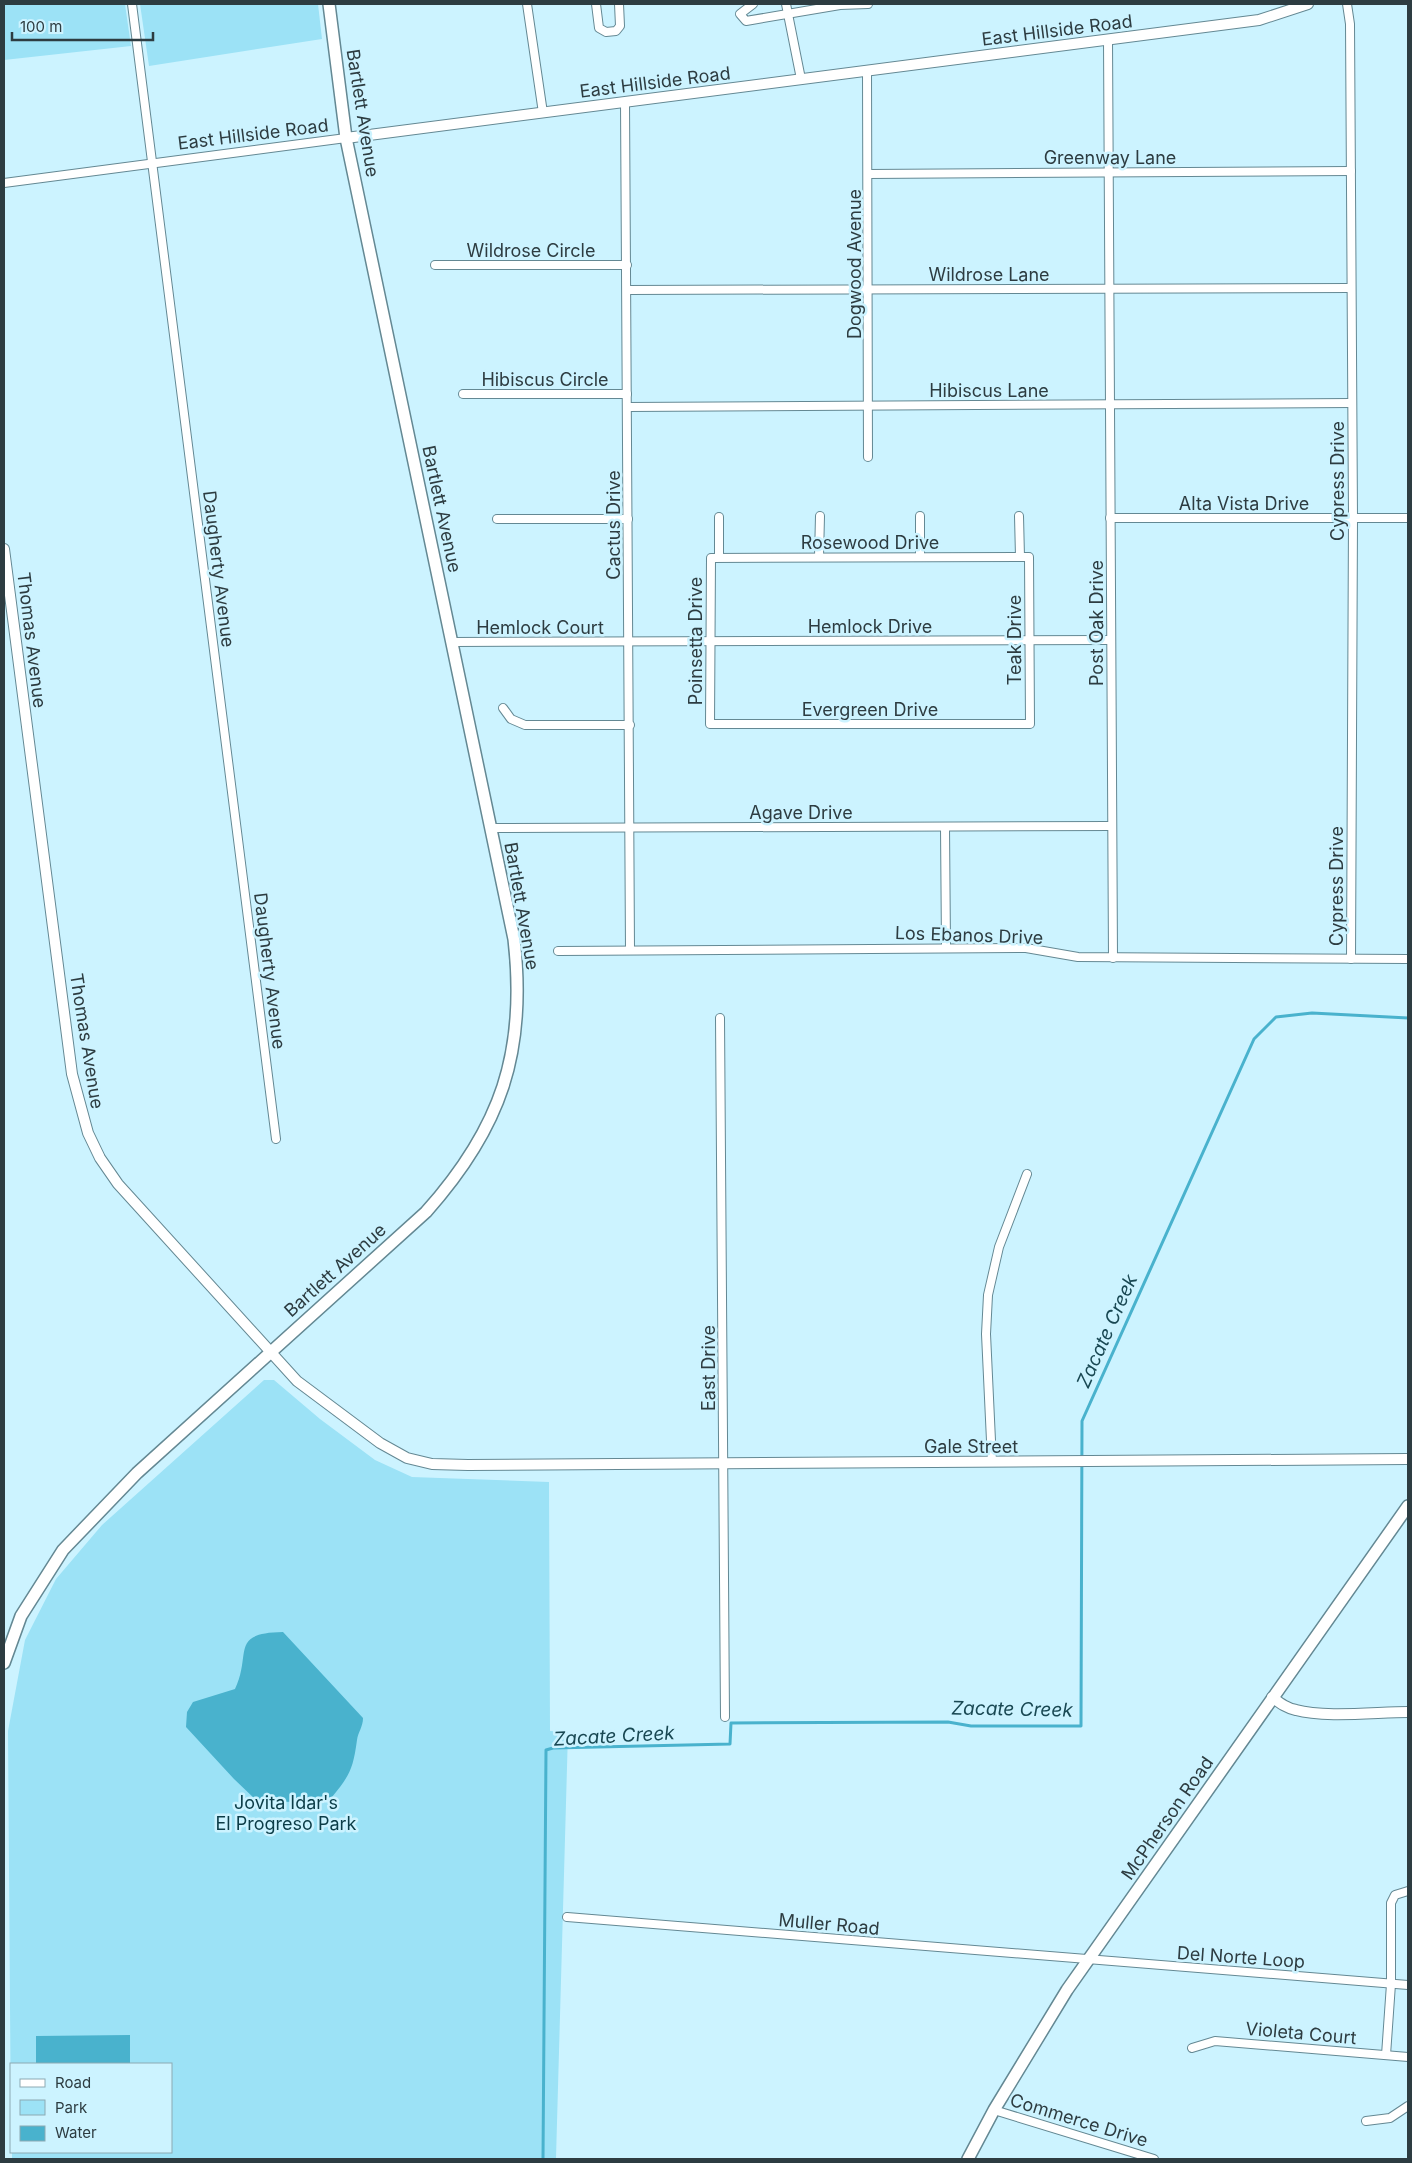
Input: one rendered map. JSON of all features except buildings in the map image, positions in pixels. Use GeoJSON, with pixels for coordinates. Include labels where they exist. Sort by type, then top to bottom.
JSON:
{"type":"FeatureCollection","features":[{"type":"Feature","properties":{"kind":"main road","name":"Bartlett Avenue"},"geometry":{"type":"LineString","coordinates":[[4,1663],[21,1616],[63,1550],[137,1473],[426,1212],[444,1192],[482,1138],[502,1092],[514,1045],[518,980],[514,940],[346,138],[329,4]]}},
{"type":"Feature","properties":{"kind":"main road","name":"McPherson Road"},"geometry":{"type":"LineString","coordinates":[[968,2159],[994,2110],[1088,1960],[1408,1506]]}},
{"type":"Feature","properties":{"kind":"street","name":"Daugherty Avenue"},"geometry":{"type":"LineString","coordinates":[[132,4],[276,1139]]}},
{"type":"Feature","properties":{"kind":"street"},"geometry":{"type":"LineString","coordinates":[[527,4],[543,113]]}},
{"type":"Feature","properties":{"kind":"street"},"geometry":{"type":"LineString","coordinates":[[596,4],[599,28],[606,32],[616,31],[620,26],[619,4]]}},
{"type":"Feature","properties":{"kind":"street"},"geometry":{"type":"LineString","coordinates":[[753,4],[740,14],[746,21],[840,5],[868,4]]}},
{"type":"Feature","properties":{"kind":"street"},"geometry":{"type":"LineString","coordinates":[[786,4],[790,15],[801,79]]}},
{"type":"Feature","properties":{"kind":"street","name":"East Hillside Road"},"geometry":{"type":"LineString","coordinates":[[4,183],[1259,20],[1308,4]]}},
{"type":"Feature","properties":{"kind":"street","name":"Cypress Drive"},"geometry":{"type":"LineString","coordinates":[[1347,4],[1350,24],[1353,518],[1351,959]]}},
{"type":"Feature","properties":{"kind":"street","name":"Post Oak Drive"},"geometry":{"type":"LineString","coordinates":[[1108,40],[1113,958]]}},
{"type":"Feature","properties":{"kind":"street","name":"Dogwood Avenue"},"geometry":{"type":"LineString","coordinates":[[867,70],[868,457]]}},
{"type":"Feature","properties":{"kind":"street","name":"Cactus Drive"},"geometry":{"type":"LineString","coordinates":[[625,102],[630,949]]}},
{"type":"Feature","properties":{"kind":"street","name":"Greenway Lane"},"geometry":{"type":"LineString","coordinates":[[868,174],[1351,171]]}},
{"type":"Feature","properties":{"kind":"street","name":"Wildrose Circle"},"geometry":{"type":"LineString","coordinates":[[435,264],[627,265]]}},
{"type":"Feature","properties":{"kind":"street","name":"Wildrose Lane"},"geometry":{"type":"LineString","coordinates":[[627,290],[1351,288]]}},
{"type":"Feature","properties":{"kind":"street","name":"Hibiscus Circle"},"geometry":{"type":"LineString","coordinates":[[463,394],[627,394]]}},
{"type":"Feature","properties":{"kind":"street","name":"Hibiscus Lane"},"geometry":{"type":"LineString","coordinates":[[627,406],[1352,403]]}},
{"type":"Feature","properties":{"kind":"street"},"geometry":{"type":"LineString","coordinates":[[819,557],[820,516]]}},
{"type":"Feature","properties":{"kind":"street"},"geometry":{"type":"LineString","coordinates":[[920,516],[920,557]]}},
{"type":"Feature","properties":{"kind":"street","name":"Teak Drive"},"geometry":{"type":"LineString","coordinates":[[1019,516],[1030,640],[1030,724]]}},
{"type":"Feature","properties":{"kind":"street","name":"Poinsetta Drive"},"geometry":{"type":"LineString","coordinates":[[710,724],[710,641],[719,517]]}},
{"type":"Feature","properties":{"kind":"street","name":"Alta Vista Drive"},"geometry":{"type":"LineString","coordinates":[[1110,518],[1408,518]]}},
{"type":"Feature","properties":{"kind":"street"},"geometry":{"type":"LineString","coordinates":[[496,520],[628,519]]}},
{"type":"Feature","properties":{"kind":"street","name":"Thomas Avenue"},"geometry":{"type":"LineString","coordinates":[[4,550],[72,1074],[88,1133],[100,1158],[134,1203],[304,1386],[380,1443],[407,1458],[432,1464],[534,1464]]}},
{"type":"Feature","properties":{"kind":"street","name":"Rosewood Drive"},"geometry":{"type":"LineString","coordinates":[[715,558],[1024,557]]}},
{"type":"Feature","properties":{"kind":"street","name":"Hemlock Drive"},"geometry":{"type":"LineString","coordinates":[[628,642],[1111,640]]}},
{"type":"Feature","properties":{"kind":"street","name":"Hemlock Court"},"geometry":{"type":"LineString","coordinates":[[452,642],[628,642]]}},
{"type":"Feature","properties":{"kind":"street"},"geometry":{"type":"LineString","coordinates":[[503,708],[511,719],[525,725],[630,725]]}},
{"type":"Feature","properties":{"kind":"street","name":"Evergreen Drive"},"geometry":{"type":"LineString","coordinates":[[710,724],[1030,724]]}},
{"type":"Feature","properties":{"kind":"street","name":"Agave Drive"},"geometry":{"type":"LineString","coordinates":[[491,828],[1112,826]]}},
{"type":"Feature","properties":{"kind":"street"},"geometry":{"type":"LineString","coordinates":[[945,827],[946,947]]}},
{"type":"Feature","properties":{"kind":"street","name":"Los Ebanos Drive"},"geometry":{"type":"LineString","coordinates":[[558,951],[946,947],[1026,948],[1078,957],[1113,958],[1408,959]]}},
{"type":"Feature","properties":{"kind":"street","name":"East Drive"},"geometry":{"type":"LineString","coordinates":[[720,1018],[725,1717]]}},
{"type":"Feature","properties":{"kind":"street"},"geometry":{"type":"LineString","coordinates":[[992,1462],[986,1334],[988,1295],[999,1247],[1026,1174]]}},
{"type":"Feature","properties":{"kind":"street","name":"Gale Street"},"geometry":{"type":"LineString","coordinates":[[534,1464],[1095,1462],[1408,1458]]}},
{"type":"Feature","properties":{"kind":"street"},"geometry":{"type":"LineString","coordinates":[[1272,1697],[1285,1707],[1297,1711],[1317,1713],[1408,1712]]}},
{"type":"Feature","properties":{"kind":"street"},"geometry":{"type":"LineString","coordinates":[[1386,2055],[1391,1984],[1391,1903],[1395,1895],[1408,1891]]}},
{"type":"Feature","properties":{"kind":"street","name":"Muller Road"},"geometry":{"type":"LineString","coordinates":[[568,1917],[1088,1960]]}},
{"type":"Feature","properties":{"kind":"street","name":"Del Norte Loop"},"geometry":{"type":"LineString","coordinates":[[1088,1960],[1408,1985]]}},
{"type":"Feature","properties":{"kind":"street","name":"Violeta Court"},"geometry":{"type":"LineString","coordinates":[[1192,2048],[1215,2041],[1408,2057]]}},
{"type":"Feature","properties":{"kind":"street"},"geometry":{"type":"LineString","coordinates":[[1366,2121],[1390,2118],[1408,2106]]}},
{"type":"Feature","properties":{"kind":"street","name":"Commerce Drive"},"geometry":{"type":"LineString","coordinates":[[994,2110],[1154,2159]]}},
{"type":"Feature","properties":{"kind":"green space"},"geometry":{"type":"Polygon","coordinates":[[[4,4],[125,4],[131,46],[4,60],[4,4]]]}},
{"type":"Feature","properties":{"kind":"green space"},"geometry":{"type":"Polygon","coordinates":[[[140,4],[318,4],[322,39],[149,66],[140,4]]]}},
{"type":"Feature","properties":{"kind":"green space","name":"Jovita Idar's El Progreso Park"},"geometry":{"type":"Polygon","coordinates":[[[264,1380],[274,1380],[320,1419],[375,1460],[412,1477],[549,1482],[550,1731],[568,1732],[556,2158],[12,2159],[12,2153],[172,2153],[172,2063],[10,2063],[8,1731],[25,1640],[56,1579],[102,1525],[264,1380]]]}},
{"type":"Feature","properties":{"kind":"water"},"geometry":{"type":"Polygon","coordinates":[[[283,1632],[363,1718],[363,1721],[350,1771],[332,1797],[308,1801],[259,1803],[186,1727],[187,1712],[193,1702],[235,1689],[240,1676],[245,1647],[255,1636],[283,1632]]]}},
{"type":"Feature","properties":{"kind":"water"},"geometry":{"type":"Polygon","coordinates":[[[130,2035],[130,2063],[36,2063],[36,2036],[130,2035]]]}},
{"type":"Feature","properties":{"kind":"waterway","name":"Zacate Creek"},"geometry":{"type":"LineString","coordinates":[[543,2159],[546,1750],[553,1748],[730,1744],[731,1723],[948,1722],[971,1726],[1081,1726],[1082,1421],[1254,1039],[1276,1017],[1312,1013],[1408,1018]]}}]}
